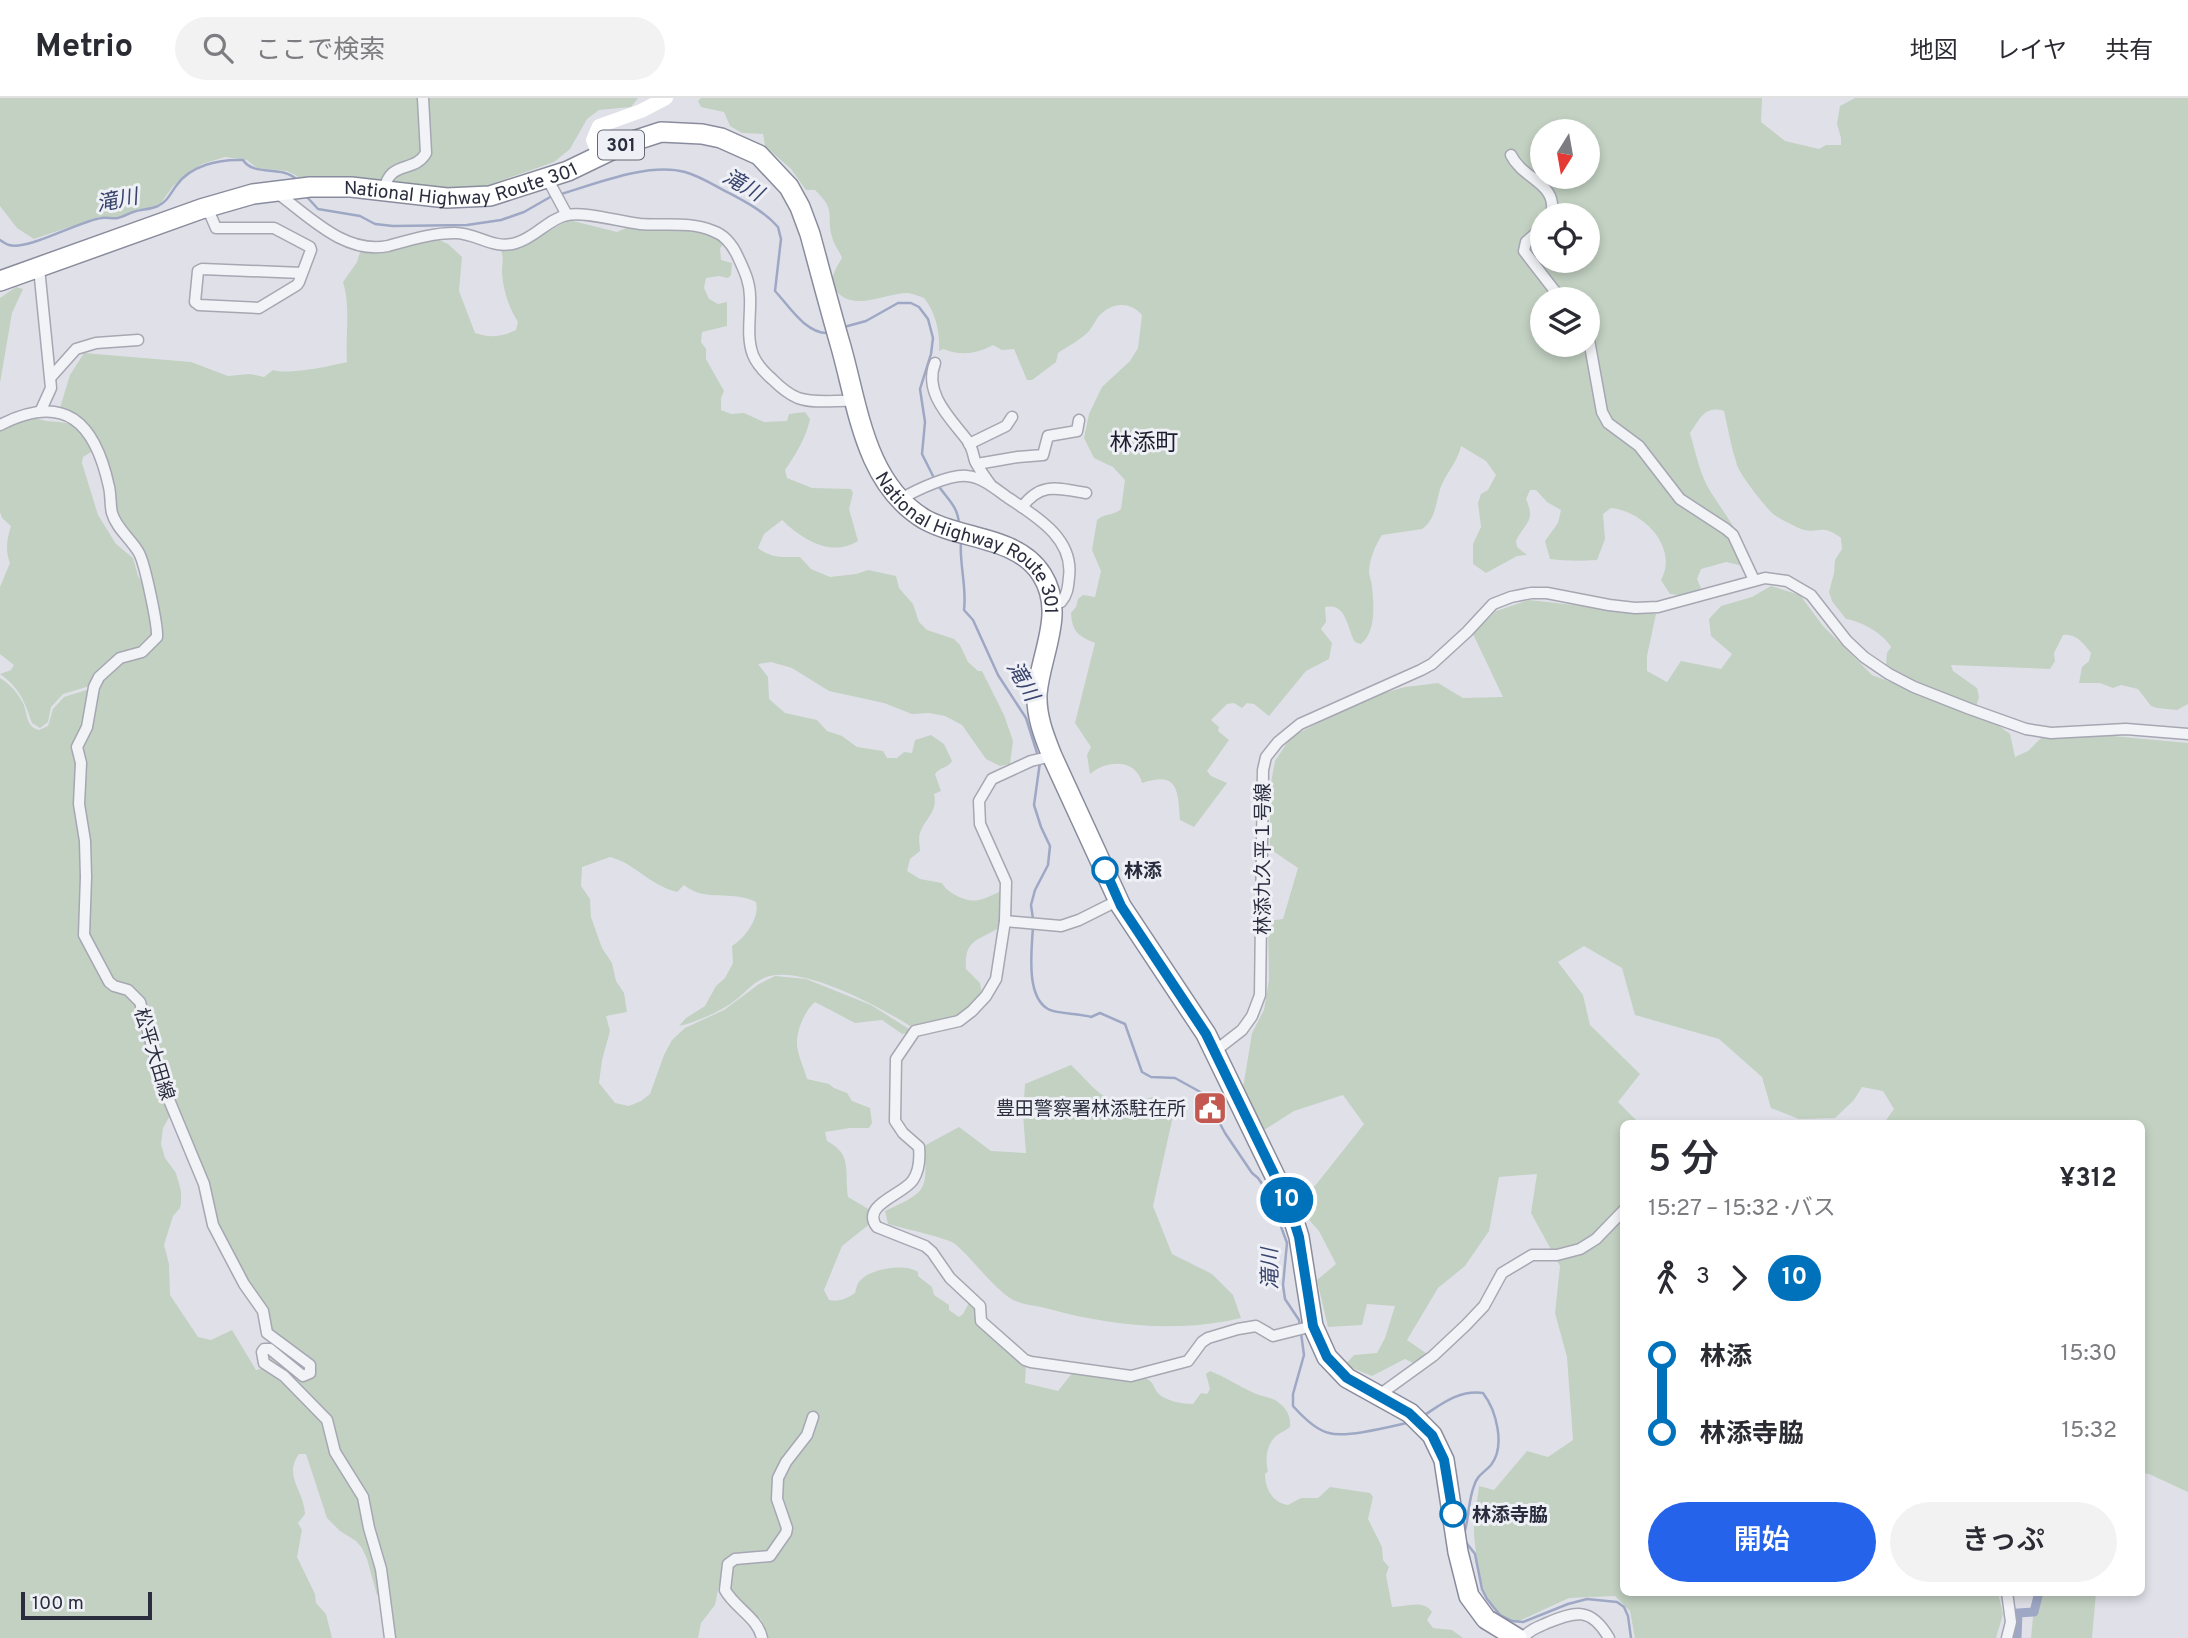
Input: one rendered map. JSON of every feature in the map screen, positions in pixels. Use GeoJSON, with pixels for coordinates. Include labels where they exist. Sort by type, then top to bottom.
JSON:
{"type":"FeatureCollection","features":[{"type":"Feature","properties":{"kind":"highway","name":"National Highway Route 301"},"geometry":{"type":"LineString","coordinates":[[0,281],[207,207],[292,188],[384,191],[447,198],[490,196],[551,186],[568,171],[599,155],[662,132],[722,138],[758,155],[789,187],[800,207],[855,401],[873,458],[886,481],[922,518],[947,529],[1003,546],[1027,559],[1042,575],[1052,603],[1052,625],[1038,683],[1037,706],[1043,734],[1041,759],[1119,900],[1215,1051],[1289,1205],[1299,1237],[1313,1326],[1320,1344],[1333,1366],[1347,1378],[1414,1417],[1432,1435],[1444,1460],[1458,1552],[1469,1596],[1486,1619],[1517,1638]]}},
{"type":"Feature","properties":{"kind":"street"},"geometry":{"type":"LineString","coordinates":[[384,191],[386,180],[391,173],[422,159],[426,153],[423,98]]}},
{"type":"Feature","properties":{"kind":"street"},"geometry":{"type":"LineString","coordinates":[[599,155],[593,140],[599,126],[641,111],[666,98]]}},
{"type":"Feature","properties":{"kind":"street"},"geometry":{"type":"LineString","coordinates":[[1511,155],[1522,172],[1544,187],[1552,203]]}},
{"type":"Feature","properties":{"kind":"street"},"geometry":{"type":"LineString","coordinates":[[551,186],[565,211]]}},
{"type":"Feature","properties":{"kind":"street"},"geometry":{"type":"LineString","coordinates":[[292,188],[340,238],[371,248],[457,232],[489,243],[514,244],[528,238],[565,211],[640,224],[694,225],[722,235],[734,249],[747,275],[750,295],[749,334],[752,352],[760,367],[780,387],[800,399],[855,401]]}},
{"type":"Feature","properties":{"kind":"street"},"geometry":{"type":"LineString","coordinates":[[207,207],[216,228],[274,228],[310,247],[302,273],[297,285],[259,308],[199,305],[195,302],[198,271],[202,269],[302,273]]}},
{"type":"Feature","properties":{"kind":"street"},"geometry":{"type":"LineString","coordinates":[[1530,239],[1524,251],[1530,259]]}},
{"type":"Feature","properties":{"kind":"street"},"geometry":{"type":"LineString","coordinates":[[0,425],[41,410],[51,388],[38,268]]}},
{"type":"Feature","properties":{"kind":"street"},"geometry":{"type":"LineString","coordinates":[[1541,273],[1552,287]]}},
{"type":"Feature","properties":{"kind":"street"},"geometry":{"type":"LineString","coordinates":[[51,377],[76,349],[96,343],[138,340]]}},
{"type":"Feature","properties":{"kind":"street"},"geometry":{"type":"LineString","coordinates":[[1592,357],[1602,412],[1608,423],[1639,446],[1680,499],[1726,528],[1733,536],[1755,580]]}},
{"type":"Feature","properties":{"kind":"street"},"geometry":{"type":"LineString","coordinates":[[934,363],[931,372],[939,404],[969,444],[977,464],[991,486]]}},
{"type":"Feature","properties":{"kind":"street","name":"松平大田線"},"geometry":{"type":"LineString","coordinates":[[41,410],[72,418],[83,426],[93,439],[110,489],[112,513],[143,560],[158,632],[154,641],[142,652],[120,657],[98,679],[94,687],[87,727],[77,747],[81,769],[79,804],[85,853],[84,935],[109,982],[131,992],[140,1002],[172,1112],[201,1173],[213,1225],[244,1284],[263,1311],[267,1333],[310,1365],[310,1373],[298,1375],[270,1349],[264,1349],[262,1352],[266,1366],[284,1376],[327,1420],[335,1452],[363,1497],[381,1569],[390,1638]]}},
{"type":"Feature","properties":{"kind":"street"},"geometry":{"type":"LineString","coordinates":[[969,444],[1006,426],[1012,416]]}},
{"type":"Feature","properties":{"kind":"street"},"geometry":{"type":"LineString","coordinates":[[977,464],[1043,455],[1048,436],[1077,431],[1079,420]]}},
{"type":"Feature","properties":{"kind":"street"},"geometry":{"type":"LineString","coordinates":[[901,499],[945,480],[969,476],[991,486],[1022,507],[1057,535],[1069,561],[1067,594],[1061,602],[1052,603]]}},
{"type":"Feature","properties":{"kind":"street"},"geometry":{"type":"LineString","coordinates":[[1022,507],[1031,494],[1052,488],[1086,493]]}},
{"type":"Feature","properties":{"kind":"street","name":"林添九久平１号線"},"geometry":{"type":"LineString","coordinates":[[1215,1051],[1242,1030],[1252,1016],[1260,995],[1263,770],[1266,757],[1286,733],[1315,716],[1432,664],[1493,604],[1511,597],[1547,593],[1609,605],[1658,607],[1755,580],[1777,578],[1800,587],[1811,595],[1847,641],[1864,657],[1914,687],[2026,729],[2070,733],[2139,729],[2188,734]]}},
{"type":"Feature","properties":{"kind":"street"},"geometry":{"type":"LineString","coordinates":[[1041,759],[992,779],[979,801],[980,824],[1006,882],[1005,921],[996,979],[986,996],[959,1021],[915,1031],[896,1059],[894,1115],[903,1133],[919,1147],[917,1173],[915,1179],[899,1194],[877,1207],[872,1217],[874,1224],[912,1239],[932,1252],[950,1278],[980,1306],[981,1321],[1025,1360],[1131,1376],[1188,1361],[1208,1338],[1238,1329],[1256,1326],[1273,1336],[1313,1326]]}},
{"type":"Feature","properties":{"kind":"street"},"geometry":{"type":"LineString","coordinates":[[1005,921],[1067,925],[1119,900]]}},
{"type":"Feature","properties":{"kind":"street"},"geometry":{"type":"LineString","coordinates":[[1380,1398],[1386,1390],[1433,1356],[1466,1325],[1483,1306],[1502,1273],[1532,1255],[1557,1255],[1580,1249],[1596,1239],[1620,1214]]}},
{"type":"Feature","properties":{"kind":"street"},"geometry":{"type":"LineString","coordinates":[[762,1638],[754,1621],[743,1613],[725,1590],[727,1569],[735,1559],[770,1556],[786,1533],[787,1528],[777,1499],[778,1478],[781,1469],[807,1435],[813,1417]]}},
{"type":"Feature","properties":{"kind":"street"},"geometry":{"type":"LineString","coordinates":[[2007,1638],[2011,1622],[2008,1596]]}},
{"type":"Feature","properties":{"kind":"street"},"geometry":{"type":"LineString","coordinates":[[1524,1638],[1530,1631],[1577,1613],[1589,1616],[1601,1625],[1609,1638]]}},
{"type":"Feature","properties":{"kind":"green space"},"geometry":{"type":"Polygon","coordinates":[[[0,98],[421,98],[423,152],[383,183],[299,181],[297,176],[287,171],[257,168],[247,160],[225,157],[202,164],[189,172],[173,186],[161,203],[150,208],[135,210],[120,217],[99,217],[34,239],[17,228],[0,206],[0,98]]]}},
{"type":"Feature","properties":{"kind":"green space"},"geometry":{"type":"Polygon","coordinates":[[[425,98],[638,98],[631,107],[599,110],[587,119],[570,149],[554,162],[480,188],[460,192],[391,186],[391,178],[420,163],[425,98]]]}},
{"type":"Feature","properties":{"kind":"green space"},"geometry":{"type":"Polygon","coordinates":[[[701,98],[1762,98],[1761,122],[1785,141],[1819,149],[1826,145],[1841,145],[1837,124],[1840,106],[1855,98],[2188,98],[2188,704],[2177,710],[2157,708],[2151,706],[2138,689],[2121,685],[2113,688],[2100,683],[2079,683],[2082,667],[2089,661],[2091,653],[2079,640],[2068,635],[2063,635],[2050,669],[1951,665],[1953,671],[1977,688],[1979,697],[1976,707],[1891,671],[1886,665],[1887,653],[1891,647],[1888,642],[1871,629],[1846,619],[1832,601],[1829,592],[1835,560],[1842,549],[1841,538],[1829,531],[1801,529],[1772,513],[1739,470],[1724,411],[1712,410],[1700,418],[1690,433],[1704,480],[1738,534],[1750,561],[1739,565],[1726,562],[1701,569],[1697,579],[1701,588],[1698,593],[1688,596],[1670,594],[1661,580],[1665,555],[1655,533],[1635,516],[1611,508],[1603,514],[1605,539],[1597,560],[1550,559],[1545,541],[1558,523],[1561,510],[1547,502],[1536,490],[1530,490],[1526,499],[1530,517],[1516,541],[1517,547],[1527,555],[1517,556],[1486,573],[1473,564],[1473,544],[1481,527],[1478,503],[1481,494],[1488,490],[1496,475],[1486,461],[1461,446],[1440,488],[1434,514],[1427,524],[1422,529],[1382,535],[1377,543],[1369,573],[1373,610],[1372,625],[1366,639],[1361,644],[1355,642],[1342,612],[1325,607],[1326,622],[1321,629],[1332,643],[1329,659],[1306,671],[1269,716],[1254,704],[1247,703],[1242,708],[1234,703],[1227,704],[1211,720],[1219,727],[1218,731],[1229,740],[1207,771],[1211,776],[1227,783],[1194,827],[1180,820],[1177,793],[1170,782],[1163,779],[1142,783],[1134,769],[1120,764],[1104,766],[1090,774],[1087,755],[1091,747],[1075,723],[1095,643],[1077,632],[1071,613],[1083,595],[1095,597],[1101,571],[1092,550],[1097,520],[1121,509],[1125,480],[1113,467],[1094,458],[1084,438],[1089,414],[1102,387],[1130,361],[1138,348],[1142,315],[1127,305],[1104,311],[1086,334],[1058,353],[1056,362],[1032,380],[1027,380],[1014,349],[1002,350],[993,345],[968,353],[943,349],[939,351],[936,323],[924,298],[908,293],[853,301],[838,293],[833,280],[842,258],[833,240],[830,213],[822,197],[815,190],[806,190],[791,169],[765,146],[763,134],[742,133],[730,126],[724,112],[701,107],[698,101],[701,98]]]}},
{"type":"Feature","properties":{"kind":"green space"},"geometry":{"type":"Polygon","coordinates":[[[569,220],[617,232],[631,226],[692,222],[730,246],[724,244],[720,248],[721,260],[732,263],[731,275],[728,278],[706,278],[704,288],[709,299],[718,304],[727,302],[727,326],[702,332],[701,342],[706,349],[706,359],[724,391],[721,410],[731,414],[744,413],[764,422],[787,421],[789,414],[805,412],[810,419],[800,446],[785,470],[787,478],[812,488],[851,489],[853,493],[849,509],[858,541],[838,548],[827,547],[799,534],[782,520],[764,534],[758,548],[772,555],[800,557],[811,569],[830,577],[868,570],[896,576],[899,588],[913,604],[919,622],[927,630],[954,639],[968,662],[978,671],[982,671],[1004,715],[1013,741],[1010,764],[1000,766],[986,759],[962,725],[945,716],[912,714],[884,703],[829,691],[792,668],[771,662],[758,664],[768,677],[769,699],[785,713],[817,720],[827,731],[842,736],[857,747],[883,751],[887,758],[897,758],[904,752],[912,753],[915,740],[931,735],[944,744],[952,761],[935,774],[941,791],[934,794],[933,811],[919,835],[920,851],[910,859],[907,871],[920,879],[942,883],[963,899],[979,900],[1001,891],[1003,904],[997,929],[973,943],[967,953],[966,969],[980,983],[982,993],[960,1017],[915,1029],[883,1010],[840,989],[796,976],[777,975],[758,981],[722,1009],[679,1026],[705,1006],[716,986],[725,978],[733,963],[732,946],[750,927],[756,914],[756,902],[737,896],[701,893],[684,885],[677,892],[667,889],[610,857],[582,867],[581,886],[590,899],[591,917],[602,948],[612,963],[616,981],[624,993],[627,1012],[606,1016],[610,1031],[599,1083],[615,1103],[629,1106],[641,1101],[650,1094],[672,1040],[685,1028],[724,1010],[759,984],[775,976],[806,979],[871,1005],[909,1029],[908,1033],[902,1034],[882,1020],[855,1023],[815,1002],[800,1027],[798,1049],[807,1079],[829,1084],[847,1093],[852,1101],[870,1108],[872,1123],[869,1128],[825,1132],[827,1141],[841,1152],[844,1158],[848,1197],[870,1210],[871,1223],[842,1246],[824,1290],[829,1300],[842,1300],[855,1293],[864,1277],[879,1270],[912,1269],[932,1287],[934,1295],[949,1305],[949,1310],[959,1317],[972,1301],[1026,1363],[1025,1383],[1058,1391],[1074,1371],[1144,1378],[1166,1399],[1193,1404],[1201,1393],[1207,1394],[1210,1389],[1206,1374],[1210,1371],[1254,1393],[1274,1399],[1286,1411],[1290,1427],[1275,1437],[1268,1449],[1268,1471],[1265,1474],[1266,1485],[1271,1494],[1288,1505],[1301,1498],[1318,1498],[1330,1487],[1370,1493],[1373,1497],[1368,1519],[1382,1547],[1383,1560],[1389,1567],[1386,1575],[1392,1607],[1424,1606],[1432,1612],[1427,1620],[1433,1628],[1452,1630],[1463,1638],[768,1638],[761,1619],[746,1612],[726,1584],[719,1585],[715,1605],[701,1623],[698,1638],[393,1638],[377,1542],[343,1461],[331,1423],[266,1361],[268,1354],[293,1373],[313,1372],[273,1336],[215,1224],[173,1111],[145,1012],[117,986],[86,935],[79,751],[96,686],[107,673],[156,642],[148,566],[117,517],[100,448],[59,411],[70,375],[84,353],[191,362],[228,376],[250,374],[264,377],[273,370],[299,371],[347,362],[347,312],[343,282],[357,262],[360,252],[437,239],[448,244],[462,257],[459,291],[475,333],[490,336],[511,332],[516,330],[518,322],[505,292],[501,250],[531,241],[569,220]]]}},
{"type":"Feature","properties":{"kind":"green space"},"geometry":{"type":"Polygon","coordinates":[[[16,287],[23,289],[12,313],[0,383],[0,298],[16,287]]]}},
{"type":"Feature","properties":{"kind":"green space"},"geometry":{"type":"Polygon","coordinates":[[[34,417],[68,423],[86,436],[91,452],[83,457],[82,463],[98,515],[116,544],[133,558],[138,576],[147,590],[155,632],[134,653],[93,685],[63,694],[51,707],[48,722],[40,728],[32,723],[17,690],[0,674],[11,670],[14,665],[0,654],[0,587],[10,563],[7,544],[11,526],[2,518],[0,512],[0,431],[34,417]]]}},
{"type":"Feature","properties":{"kind":"green space"},"geometry":{"type":"Polygon","coordinates":[[[1771,586],[1800,595],[1823,626],[1872,675],[1993,721],[2010,734],[2015,757],[2028,751],[2045,734],[2102,735],[2188,743],[2188,1492],[2145,1473],[2145,1120],[1886,1120],[1894,1109],[1883,1091],[1862,1087],[1854,1100],[1835,1118],[1799,1119],[1771,1108],[1762,1077],[1719,1039],[1635,1015],[1622,968],[1584,946],[1558,962],[1583,995],[1590,1025],[1640,1074],[1618,1102],[1636,1120],[1620,1120],[1620,1596],[1999,1596],[2003,1614],[1996,1638],[1635,1638],[1630,1611],[1615,1596],[1569,1598],[1517,1622],[1495,1611],[1481,1581],[1476,1556],[1474,1524],[1479,1486],[1494,1490],[1527,1451],[1548,1457],[1573,1440],[1567,1357],[1555,1313],[1560,1266],[1531,1213],[1537,1174],[1499,1177],[1489,1231],[1465,1266],[1438,1288],[1407,1340],[1430,1356],[1417,1365],[1405,1359],[1372,1376],[1345,1365],[1354,1355],[1377,1353],[1385,1338],[1395,1306],[1367,1304],[1362,1325],[1328,1327],[1317,1280],[1336,1264],[1319,1231],[1287,1195],[1288,1182],[1315,1186],[1364,1124],[1343,1095],[1294,1111],[1264,1130],[1243,1088],[1252,1033],[1264,1010],[1269,980],[1268,921],[1283,919],[1298,868],[1270,849],[1270,788],[1275,761],[1291,737],[1367,698],[1405,687],[1438,683],[1463,698],[1503,697],[1473,634],[1496,611],[1529,600],[1656,614],[1647,656],[1647,671],[1667,682],[1681,661],[1721,669],[1732,654],[1711,636],[1709,619],[1721,606],[1752,597],[1771,586]]]}},
{"type":"Feature","properties":{"kind":"green space"},"geometry":{"type":"Polygon","coordinates":[[[0,678],[16,692],[23,703],[29,723],[39,730],[48,726],[53,709],[64,697],[93,688],[77,743],[83,935],[105,976],[132,994],[172,1112],[163,1128],[161,1144],[165,1158],[176,1173],[181,1191],[180,1208],[173,1216],[164,1245],[169,1264],[170,1295],[198,1337],[211,1340],[232,1330],[256,1370],[263,1368],[296,1391],[323,1423],[353,1478],[368,1521],[382,1596],[377,1595],[362,1548],[327,1518],[306,1454],[299,1454],[293,1470],[305,1514],[298,1523],[302,1530],[297,1557],[315,1594],[316,1603],[326,1614],[332,1638],[0,1638],[0,678]]]}},
{"type":"Feature","properties":{"kind":"green space"},"geometry":{"type":"Polygon","coordinates":[[[1071,1065],[1106,1098],[1125,1102],[1153,1097],[1175,1107],[1153,1206],[1172,1254],[1212,1274],[1233,1295],[1241,1318],[1193,1325],[1145,1325],[1096,1320],[1021,1303],[998,1288],[955,1244],[888,1224],[885,1211],[909,1199],[921,1189],[925,1173],[924,1146],[959,1127],[991,1151],[1026,1153],[1023,1115],[1025,1084],[1071,1065]]]}},
{"type":"Feature","properties":{"kind":"green space"},"geometry":{"type":"Polygon","coordinates":[[[2038,1596],[2096,1596],[2092,1638],[2031,1638],[2038,1596]]]}},
{"type":"Feature","properties":{"kind":"waterway","name":"滝川"},"geometry":{"type":"LineString","coordinates":[[0,240],[9,245],[29,244],[93,220],[118,218],[155,207],[167,200],[189,173],[215,162],[243,160],[254,168],[283,173],[296,179]]}},
{"type":"Feature","properties":{"kind":"waterway","name":"滝川"},"geometry":{"type":"LineString","coordinates":[[558,195],[622,176],[655,170],[685,172],[707,181],[755,208],[778,227],[781,239],[775,291],[805,324],[812,329],[828,333]]}},
{"type":"Feature","properties":{"kind":"waterway","name":"滝川"},"geometry":{"type":"LineString","coordinates":[[307,197],[318,209],[360,216],[375,224],[393,226],[467,225],[501,220],[524,212],[552,196]]}},
{"type":"Feature","properties":{"kind":"waterway","name":"滝川"},"geometry":{"type":"LineString","coordinates":[[844,327],[866,321],[898,303],[911,303],[919,307],[928,319],[933,338],[920,389],[925,422],[922,454],[935,480]]}},
{"type":"Feature","properties":{"kind":"waterway","name":"滝川"},"geometry":{"type":"LineString","coordinates":[[938,485],[954,507],[959,524]]}},
{"type":"Feature","properties":{"kind":"waterway","name":"滝川"},"geometry":{"type":"LineString","coordinates":[[961,541],[964,610],[973,620],[998,675],[1026,718],[1038,756]]}},
{"type":"Feature","properties":{"kind":"waterway","name":"滝川"},"geometry":{"type":"LineString","coordinates":[[1033,919],[1031,905],[1035,890],[1048,865],[1050,846],[1034,805],[1040,762]]}},
{"type":"Feature","properties":{"kind":"waterway","name":"滝川"},"geometry":{"type":"LineString","coordinates":[[1033,926],[1031,971],[1041,1003],[1052,1011],[1091,1017],[1100,1013],[1125,1024],[1142,1072],[1151,1077],[1175,1078],[1204,1094],[1225,1133],[1269,1194],[1287,1243],[1283,1285],[1285,1299],[1299,1320],[1300,1327]]}},
{"type":"Feature","properties":{"kind":"waterway","name":"滝川"},"geometry":{"type":"LineString","coordinates":[[1301,1333],[1304,1355],[1293,1394],[1293,1406],[1309,1422],[1319,1429],[1336,1434],[1407,1423]]}},
{"type":"Feature","properties":{"kind":"waterway","name":"滝川"},"geometry":{"type":"LineString","coordinates":[[1423,1416],[1451,1399],[1474,1393],[1483,1393],[1492,1409],[1498,1428],[1498,1448],[1491,1465],[1475,1482],[1464,1534]]}},
{"type":"Feature","properties":{"kind":"waterway","name":"滝川"},"geometry":{"type":"LineString","coordinates":[[1465,1541],[1475,1554],[1482,1589],[1500,1615],[1512,1621],[1523,1622],[1587,1599],[1617,1602],[1624,1607],[1628,1616],[1631,1638]]}},
{"type":"Feature","properties":{"kind":"waterway"},"geometry":{"type":"LineString","coordinates":[[2017,1638],[2018,1613],[2034,1612],[2038,1596]]}},
{"type":"Feature","properties":{"kind":"bus line","name":"10"},"geometry":{"type":"LineString","coordinates":[[1105,870],[1121,906],[1206,1034],[1289,1205],[1299,1237],[1313,1326],[1327,1357],[1347,1378],[1369,1392],[1400,1406],[1432,1435],[1444,1460],[1453,1514]]}},
{"type":"Feature","properties":{"kind":"place","name":"林添"},"geometry":{"type":"Point","coordinates":[1105,870]}},
{"type":"Feature","properties":{"kind":"place","name":"豊田警察署林添駐在所"},"geometry":{"type":"Point","coordinates":[1210,1108]}},
{"type":"Feature","properties":{"kind":"place","name":"林添寺脇"},"geometry":{"type":"Point","coordinates":[1453,1514]}},
{"type":"Feature","properties":{"kind":"district","name":"林添町"},"geometry":{"type":"Point","coordinates":[1144,442]}}]}
